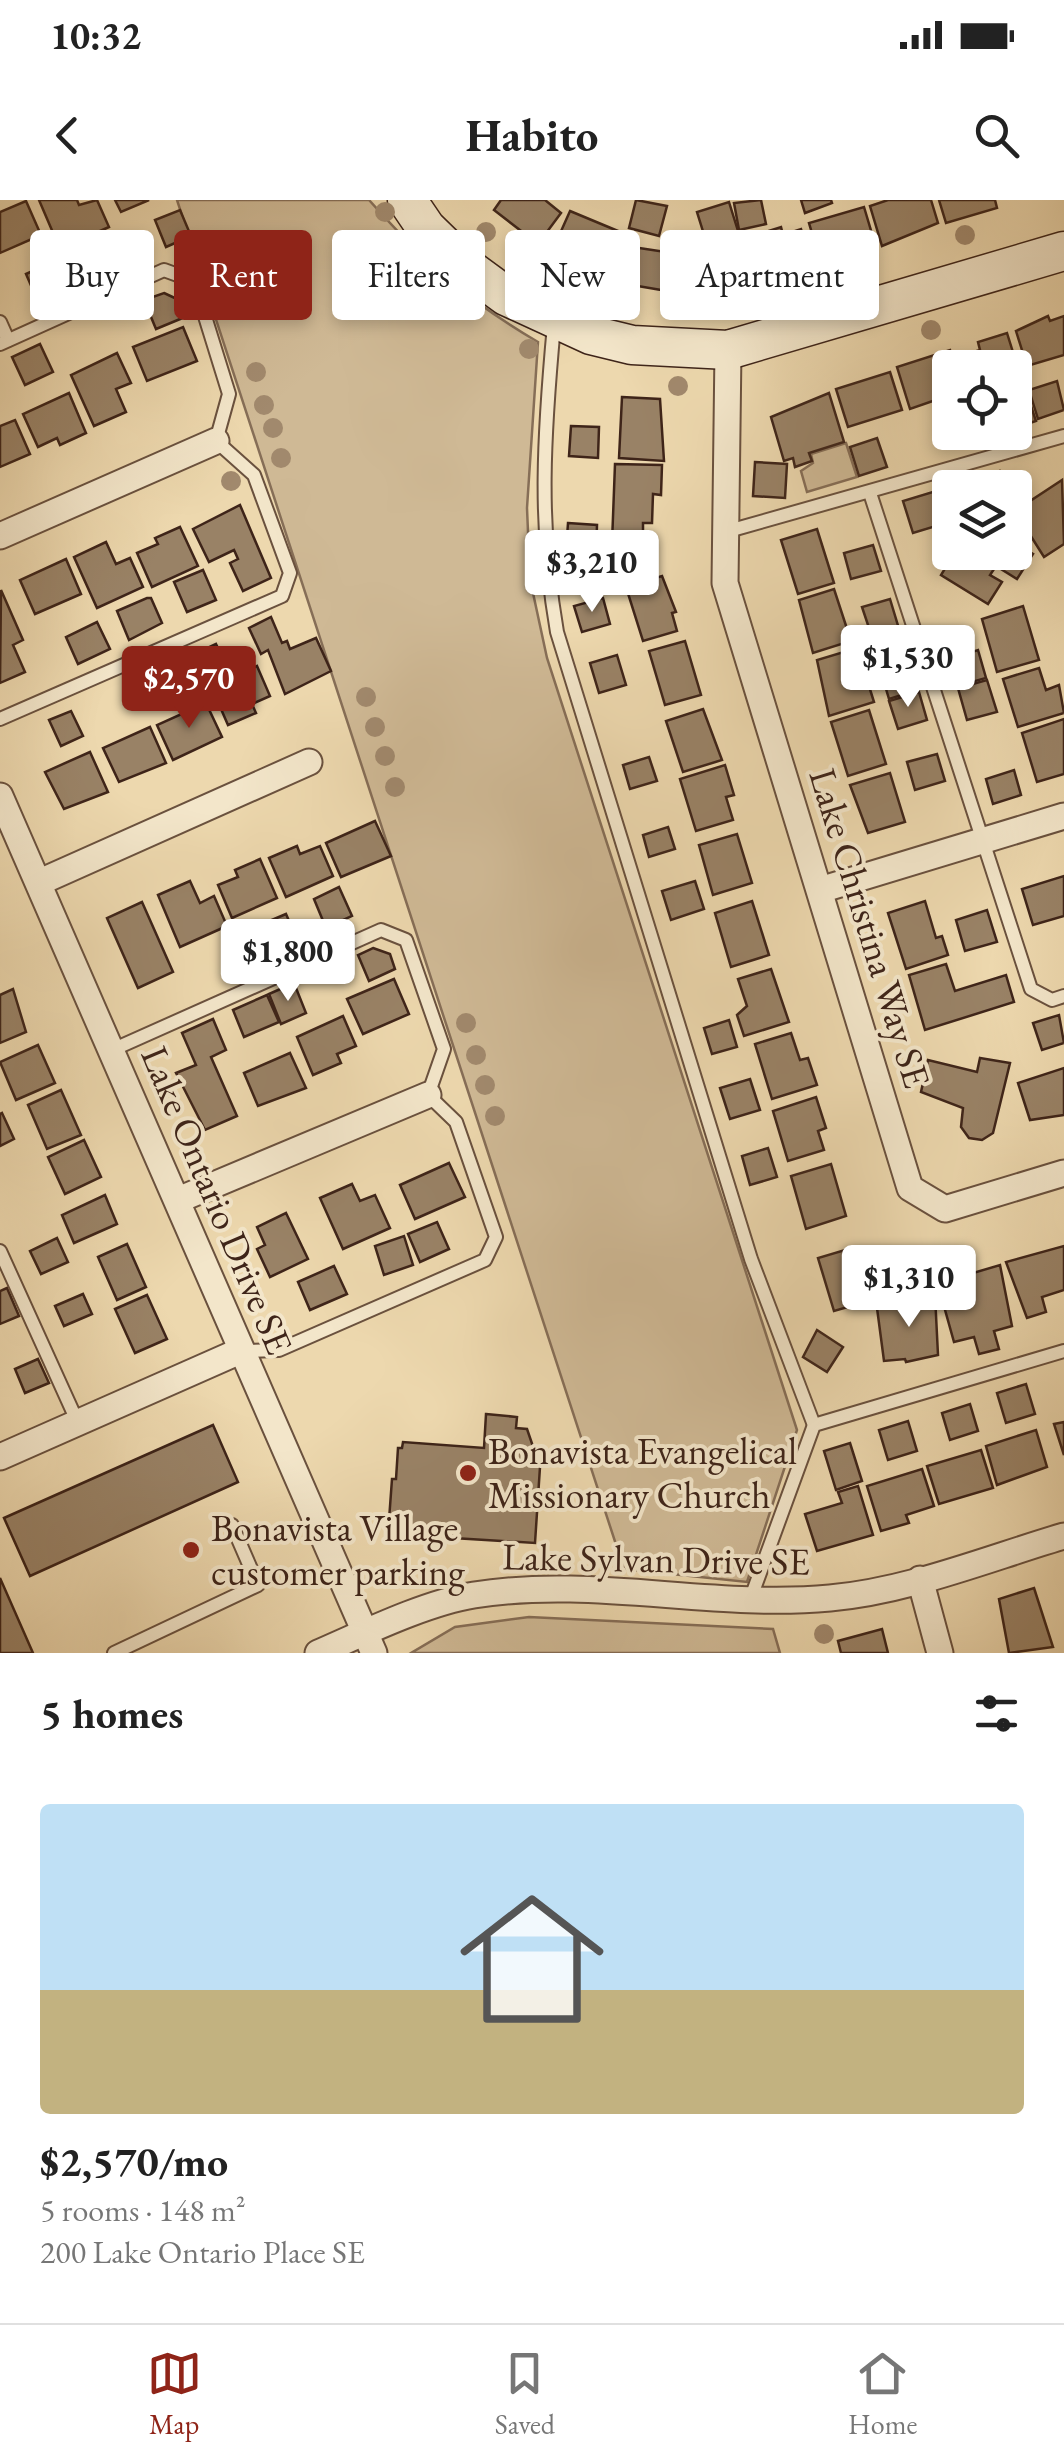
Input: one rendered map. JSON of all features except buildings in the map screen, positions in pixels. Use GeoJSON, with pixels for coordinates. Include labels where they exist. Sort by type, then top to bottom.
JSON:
{"type":"FeatureCollection","features":[{"type":"Feature","properties":{"kind":"street"},"geometry":{"type":"LineString","coordinates":[[407,200],[426,228],[465,266],[505,295]]}},
{"type":"Feature","properties":{"kind":"street"},"geometry":{"type":"LineString","coordinates":[[554,320],[632,345],[728,350],[1064,251]]}},
{"type":"Feature","properties":{"kind":"street","name":"Lake Christina Way SE"},"geometry":{"type":"LineString","coordinates":[[728,350],[724,583],[910,1188],[945,1209],[1064,1173]]}},
{"type":"Feature","properties":{"kind":"street"},"geometry":{"type":"LineString","coordinates":[[0,536],[216,441]]}},
{"type":"Feature","properties":{"kind":"street"},"geometry":{"type":"LineString","coordinates":[[40,882],[309,762]]}},
{"type":"Feature","properties":{"kind":"street","name":"Lake Ontario Drive SE"},"geometry":{"type":"LineString","coordinates":[[0,796],[370,1643]]}},
{"type":"Feature","properties":{"kind":"street"},"geometry":{"type":"LineString","coordinates":[[820,890],[1064,816]]}},
{"type":"Feature","properties":{"kind":"street"},"geometry":{"type":"LineString","coordinates":[[178,1200],[428,1095]]}},
{"type":"Feature","properties":{"kind":"street"},"geometry":{"type":"LineString","coordinates":[[0,1457],[240,1351]]}},
{"type":"Feature","properties":{"kind":"street","name":"Lake Sylvan Drive SE"},"geometry":{"type":"LineString","coordinates":[[318,1653],[370,1643],[472,1595],[642,1592],[749,1602],[834,1598],[920,1579],[1064,1536]]}},
{"type":"Feature","properties":{"kind":"street"},"geometry":{"type":"LineString","coordinates":[[920,1579],[940,1653]]}},
{"type":"Feature","properties":{"kind":"lane"},"geometry":{"type":"LineString","coordinates":[[0,322],[4,342],[164,270],[194,281],[230,394],[216,441],[254,476],[290,573],[282,596],[0,719]]}},
{"type":"Feature","properties":{"kind":"lane"},"geometry":{"type":"LineString","coordinates":[[554,320],[541,469],[546,570],[556,632],[751,1259],[814,1424],[749,1602]]}},
{"type":"Feature","properties":{"kind":"lane"},"geometry":{"type":"LineString","coordinates":[[724,532],[1064,436]]}},
{"type":"Feature","properties":{"kind":"lane"},"geometry":{"type":"LineString","coordinates":[[870,493],[1031,989],[1052,1000],[1064,996]]}},
{"type":"Feature","properties":{"kind":"lane"},"geometry":{"type":"LineString","coordinates":[[112,1050],[381,930],[406,940],[444,1050],[428,1095],[456,1122],[496,1237],[485,1260],[278,1350],[240,1351]]}},
{"type":"Feature","properties":{"kind":"lane"},"geometry":{"type":"LineString","coordinates":[[0,1251],[78,1422]]}},
{"type":"Feature","properties":{"kind":"lane"},"geometry":{"type":"LineString","coordinates":[[814,1424],[1064,1351]]}},
{"type":"Feature","properties":{"kind":"lane"},"geometry":{"type":"LineString","coordinates":[[114,1653],[258,1585],[232,1525]]}},
{"type":"Feature","properties":{"kind":"shaded area"},"geometry":{"type":"Polygon","coordinates":[[[177,200],[369,200],[397,230],[332,230],[332,320],[485,320],[485,308],[538,342],[527,508],[530,579],[547,658],[797,1430],[747,1582],[624,1569],[216,320],[312,320],[312,230],[187,230],[177,200]]]}},
{"type":"Feature","properties":{"kind":"shaded area"},"geometry":{"type":"Polygon","coordinates":[[[846,443],[857,477],[807,492],[801,471],[813,463],[811,454],[846,443]]]}},
{"type":"Feature","properties":{"kind":"shaded area"},"geometry":{"type":"Polygon","coordinates":[[[529,1617],[773,1629],[780,1653],[411,1653],[455,1627],[529,1617]]]}},
{"type":"Feature","properties":{"kind":"place","name":"Bonavista Evangelical Missionary Church"},"geometry":{"type":"Point","coordinates":[468,1473]}},
{"type":"Feature","properties":{"kind":"place","name":"Bonavista Village customer parking"},"geometry":{"type":"Point","coordinates":[191,1550]}}]}
